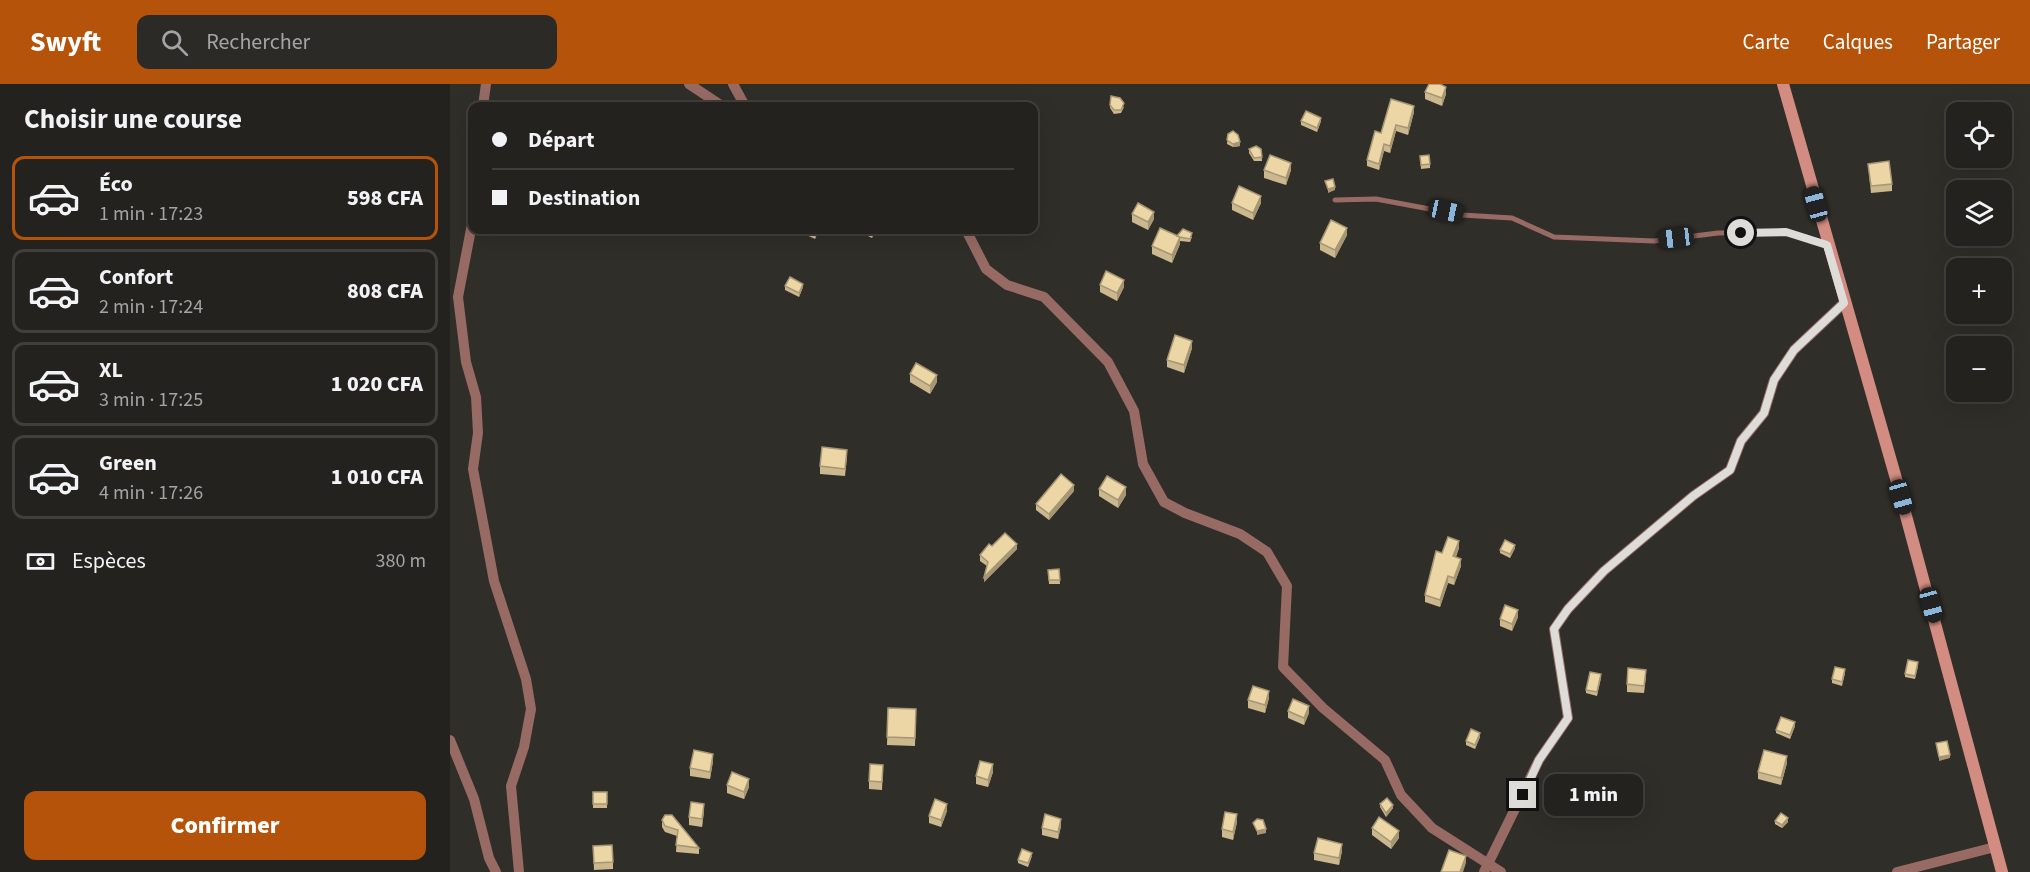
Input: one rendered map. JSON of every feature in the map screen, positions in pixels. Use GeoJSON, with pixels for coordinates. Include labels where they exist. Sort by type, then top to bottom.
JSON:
{"type":"FeatureCollection","features":[{"type":"Feature","properties":{"kind":"main road"},"geometry":{"type":"LineString","coordinates":[[1783,84],[1827,245],[1895,475],[2002,872]]}},
{"type":"Feature","properties":{"kind":"street"},"geometry":{"type":"LineString","coordinates":[[484,102],[486,84]]}},
{"type":"Feature","properties":{"kind":"street"},"geometry":{"type":"LineString","coordinates":[[689,84],[716,102]]}},
{"type":"Feature","properties":{"kind":"street"},"geometry":{"type":"LineString","coordinates":[[733,84],[743,102]]}},
{"type":"Feature","properties":{"kind":"street"},"geometry":{"type":"LineString","coordinates":[[470,234],[458,297],[466,362],[476,397],[478,433],[473,469],[494,581],[526,679],[531,709],[524,747],[511,786],[519,872]]}},
{"type":"Feature","properties":{"kind":"street"},"geometry":{"type":"LineString","coordinates":[[968,234],[986,269],[1007,285],[1044,297],[1108,362],[1134,411],[1143,464],[1164,502],[1185,513],[1240,534],[1267,552],[1287,586],[1283,667],[1323,708],[1385,760],[1401,795],[1432,828],[1486,868],[1501,872]]}},
{"type":"Feature","properties":{"kind":"street"},"geometry":{"type":"LineString","coordinates":[[1486,868],[1539,760],[1568,718],[1554,629],[1568,609],[1604,571],[1693,496],[1730,470],[1741,441],[1764,413],[1774,380],[1794,350],[1844,303]]}},
{"type":"Feature","properties":{"kind":"street"},"geometry":{"type":"LineString","coordinates":[[450,740],[474,799],[496,872]]}},
{"type":"Feature","properties":{"kind":"street"},"geometry":{"type":"LineString","coordinates":[[1897,872],[1995,847]]}},
{"type":"Feature","properties":{"kind":"lane"},"geometry":{"type":"LineString","coordinates":[[1335,200],[1376,199],[1462,215],[1512,218],[1554,237],[1654,241],[1718,233],[1786,232],[1827,245]]}},
{"type":"Feature","properties":{"kind":"building"},"geometry":{"type":"Polygon","coordinates":[[[1429,84],[1440,84],[1446,87],[1442,98],[1425,92],[1429,84]]]}},
{"type":"Feature","properties":{"kind":"building"},"geometry":{"type":"Polygon","coordinates":[[[1111,96],[1120,98],[1124,103],[1121,110],[1114,110],[1110,105],[1111,96]]]}},
{"type":"Feature","properties":{"kind":"building"},"geometry":{"type":"Polygon","coordinates":[[[1391,99],[1414,106],[1408,128],[1396,125],[1390,146],[1384,144],[1379,164],[1367,160],[1375,131],[1381,133],[1391,99]]]}},
{"type":"Feature","properties":{"kind":"building"},"geometry":{"type":"Polygon","coordinates":[[[1306,111],[1321,118],[1317,128],[1301,121],[1306,111]]]}},
{"type":"Feature","properties":{"kind":"building"},"geometry":{"type":"Polygon","coordinates":[[[1233,131],[1238,135],[1240,142],[1233,144],[1227,140],[1228,134],[1233,131]]]}},
{"type":"Feature","properties":{"kind":"building"},"geometry":{"type":"Polygon","coordinates":[[[1256,146],[1261,149],[1262,157],[1254,158],[1249,149],[1256,146]]]}},
{"type":"Feature","properties":{"kind":"building"},"geometry":{"type":"Polygon","coordinates":[[[1270,155],[1291,163],[1286,178],[1264,170],[1270,155]]]}},
{"type":"Feature","properties":{"kind":"building"},"geometry":{"type":"Polygon","coordinates":[[[1429,155],[1430,164],[1421,165],[1420,156],[1429,155]]]}},
{"type":"Feature","properties":{"kind":"building"},"geometry":{"type":"Polygon","coordinates":[[[1889,161],[1892,184],[1871,186],[1868,164],[1889,161]]]}},
{"type":"Feature","properties":{"kind":"building"},"geometry":{"type":"Polygon","coordinates":[[[1333,179],[1335,187],[1328,189],[1325,181],[1333,179]]]}},
{"type":"Feature","properties":{"kind":"building"},"geometry":{"type":"Polygon","coordinates":[[[1239,186],[1261,196],[1253,213],[1232,203],[1239,186]]]}},
{"type":"Feature","properties":{"kind":"building"},"geometry":{"type":"Polygon","coordinates":[[[1138,203],[1154,212],[1148,222],[1132,214],[1138,203]]]}},
{"type":"Feature","properties":{"kind":"building"},"geometry":{"type":"Polygon","coordinates":[[[1331,220],[1347,228],[1335,250],[1320,243],[1331,220]]]}},
{"type":"Feature","properties":{"kind":"building"},"geometry":{"type":"Polygon","coordinates":[[[1160,228],[1180,237],[1172,255],[1152,246],[1160,228]]]}},
{"type":"Feature","properties":{"kind":"building"},"geometry":{"type":"Polygon","coordinates":[[[1183,229],[1192,233],[1190,239],[1177,236],[1183,229]]]}},
{"type":"Feature","properties":{"kind":"building"},"geometry":{"type":"Polygon","coordinates":[[[1106,271],[1124,280],[1117,293],[1100,285],[1106,271]]]}},
{"type":"Feature","properties":{"kind":"building"},"geometry":{"type":"Polygon","coordinates":[[[790,277],[803,284],[799,293],[785,286],[790,277]]]}},
{"type":"Feature","properties":{"kind":"building"},"geometry":{"type":"Polygon","coordinates":[[[1175,335],[1192,341],[1184,365],[1167,360],[1175,335]]]}},
{"type":"Feature","properties":{"kind":"building"},"geometry":{"type":"Polygon","coordinates":[[[916,363],[937,375],[930,386],[910,374],[916,363]]]}},
{"type":"Feature","properties":{"kind":"building"},"geometry":{"type":"Polygon","coordinates":[[[822,447],[847,450],[845,469],[820,466],[822,447]]]}},
{"type":"Feature","properties":{"kind":"building"},"geometry":{"type":"Polygon","coordinates":[[[1061,474],[1074,485],[1049,514],[1036,504],[1061,474]]]}},
{"type":"Feature","properties":{"kind":"building"},"geometry":{"type":"Polygon","coordinates":[[[1107,476],[1126,487],[1118,500],[1099,489],[1107,476]]]}},
{"type":"Feature","properties":{"kind":"building"},"geometry":{"type":"Polygon","coordinates":[[[1005,533],[1017,544],[984,577],[988,562],[980,555],[989,544],[992,546],[1005,533]]]}},
{"type":"Feature","properties":{"kind":"building"},"geometry":{"type":"Polygon","coordinates":[[[1448,537],[1459,541],[1453,556],[1461,559],[1454,578],[1448,576],[1440,600],[1425,595],[1436,551],[1442,553],[1448,537]]]}},
{"type":"Feature","properties":{"kind":"building"},"geometry":{"type":"Polygon","coordinates":[[[1505,540],[1515,545],[1510,554],[1500,550],[1505,540]]]}},
{"type":"Feature","properties":{"kind":"building"},"geometry":{"type":"Polygon","coordinates":[[[1059,569],[1060,580],[1049,580],[1048,570],[1059,569]]]}},
{"type":"Feature","properties":{"kind":"building"},"geometry":{"type":"Polygon","coordinates":[[[1505,605],[1518,610],[1512,624],[1500,619],[1505,605]]]}},
{"type":"Feature","properties":{"kind":"building"},"geometry":{"type":"Polygon","coordinates":[[[1908,660],[1918,662],[1915,676],[1905,674],[1908,660]]]}},
{"type":"Feature","properties":{"kind":"building"},"geometry":{"type":"Polygon","coordinates":[[[1835,667],[1845,669],[1842,682],[1832,679],[1835,667]]]}},
{"type":"Feature","properties":{"kind":"building"},"geometry":{"type":"Polygon","coordinates":[[[1628,668],[1646,670],[1644,686],[1627,684],[1628,668]]]}},
{"type":"Feature","properties":{"kind":"building"},"geometry":{"type":"Polygon","coordinates":[[[1590,672],[1601,674],[1597,692],[1586,690],[1590,672]]]}},
{"type":"Feature","properties":{"kind":"building"},"geometry":{"type":"Polygon","coordinates":[[[1253,686],[1269,691],[1265,705],[1248,700],[1253,686]]]}},
{"type":"Feature","properties":{"kind":"building"},"geometry":{"type":"Polygon","coordinates":[[[1293,699],[1309,706],[1304,718],[1288,711],[1293,699]]]}},
{"type":"Feature","properties":{"kind":"building"},"geometry":{"type":"Polygon","coordinates":[[[888,708],[916,709],[915,738],[887,737],[888,708]]]}},
{"type":"Feature","properties":{"kind":"building"},"geometry":{"type":"Polygon","coordinates":[[[1781,717],[1795,722],[1790,735],[1776,730],[1781,717]]]}},
{"type":"Feature","properties":{"kind":"building"},"geometry":{"type":"Polygon","coordinates":[[[1471,729],[1480,733],[1475,745],[1466,741],[1471,729]]]}},
{"type":"Feature","properties":{"kind":"building"},"geometry":{"type":"Polygon","coordinates":[[[1947,741],[1950,755],[1939,757],[1936,743],[1947,741]]]}},
{"type":"Feature","properties":{"kind":"building"},"geometry":{"type":"Polygon","coordinates":[[[694,750],[713,754],[710,772],[690,768],[694,750]]]}},
{"type":"Feature","properties":{"kind":"building"},"geometry":{"type":"Polygon","coordinates":[[[1764,750],[1787,756],[1781,778],[1758,772],[1764,750]]]}},
{"type":"Feature","properties":{"kind":"building"},"geometry":{"type":"Polygon","coordinates":[[[980,761],[993,764],[988,780],[976,776],[980,761]]]}},
{"type":"Feature","properties":{"kind":"building"},"geometry":{"type":"Polygon","coordinates":[[[870,764],[883,765],[882,782],[869,781],[870,764]]]}},
{"type":"Feature","properties":{"kind":"building"},"geometry":{"type":"Polygon","coordinates":[[[732,772],[749,779],[744,792],[727,785],[732,772]]]}},
{"type":"Feature","properties":{"kind":"building"},"geometry":{"type":"Polygon","coordinates":[[[593,792],[607,792],[607,804],[593,804],[593,792]]]}},
{"type":"Feature","properties":{"kind":"building"},"geometry":{"type":"Polygon","coordinates":[[[1387,798],[1393,805],[1386,813],[1380,804],[1387,798]]]}},
{"type":"Feature","properties":{"kind":"building"},"geometry":{"type":"Polygon","coordinates":[[[935,799],[947,804],[941,820],[929,816],[935,799]]]}},
{"type":"Feature","properties":{"kind":"building"},"geometry":{"type":"Polygon","coordinates":[[[691,802],[704,804],[702,819],[689,817],[691,802]]]}},
{"type":"Feature","properties":{"kind":"building"},"geometry":{"type":"Polygon","coordinates":[[[1225,812],[1237,814],[1233,832],[1222,829],[1225,812]]]}},
{"type":"Feature","properties":{"kind":"building"},"geometry":{"type":"Polygon","coordinates":[[[1781,813],[1788,818],[1782,825],[1775,821],[1781,813]]]}},
{"type":"Feature","properties":{"kind":"building"},"geometry":{"type":"Polygon","coordinates":[[[1045,814],[1061,819],[1058,832],[1042,828],[1045,814]]]}},
{"type":"Feature","properties":{"kind":"building"},"geometry":{"type":"Polygon","coordinates":[[[665,815],[672,815],[699,848],[676,845],[678,830],[665,826],[662,820],[665,815]]]}},
{"type":"Feature","properties":{"kind":"building"},"geometry":{"type":"Polygon","coordinates":[[[1379,817],[1399,831],[1391,842],[1372,828],[1379,817]]]}},
{"type":"Feature","properties":{"kind":"building"},"geometry":{"type":"Polygon","coordinates":[[[1257,819],[1263,820],[1266,829],[1257,831],[1253,823],[1257,819]]]}},
{"type":"Feature","properties":{"kind":"building"},"geometry":{"type":"Polygon","coordinates":[[[1318,838],[1342,844],[1339,858],[1314,853],[1318,838]]]}},
{"type":"Feature","properties":{"kind":"building"},"geometry":{"type":"Polygon","coordinates":[[[612,845],[613,862],[594,863],[593,846],[612,845]]]}},
{"type":"Feature","properties":{"kind":"building"},"geometry":{"type":"Polygon","coordinates":[[[1022,849],[1032,853],[1028,863],[1018,860],[1022,849]]]}},
{"type":"Feature","properties":{"kind":"building"},"geometry":{"type":"Polygon","coordinates":[[[1449,850],[1466,856],[1460,872],[1441,872],[1449,850]]]}},
{"type":"Feature","properties":{"kind":"route"},"geometry":{"type":"LineString","coordinates":[[1523,795],[1539,760],[1568,718],[1554,629],[1568,609],[1604,571],[1693,496],[1730,470],[1741,441],[1764,413],[1774,380],[1794,350],[1844,303],[1827,245],[1786,232],[1741,233]]}}]}
